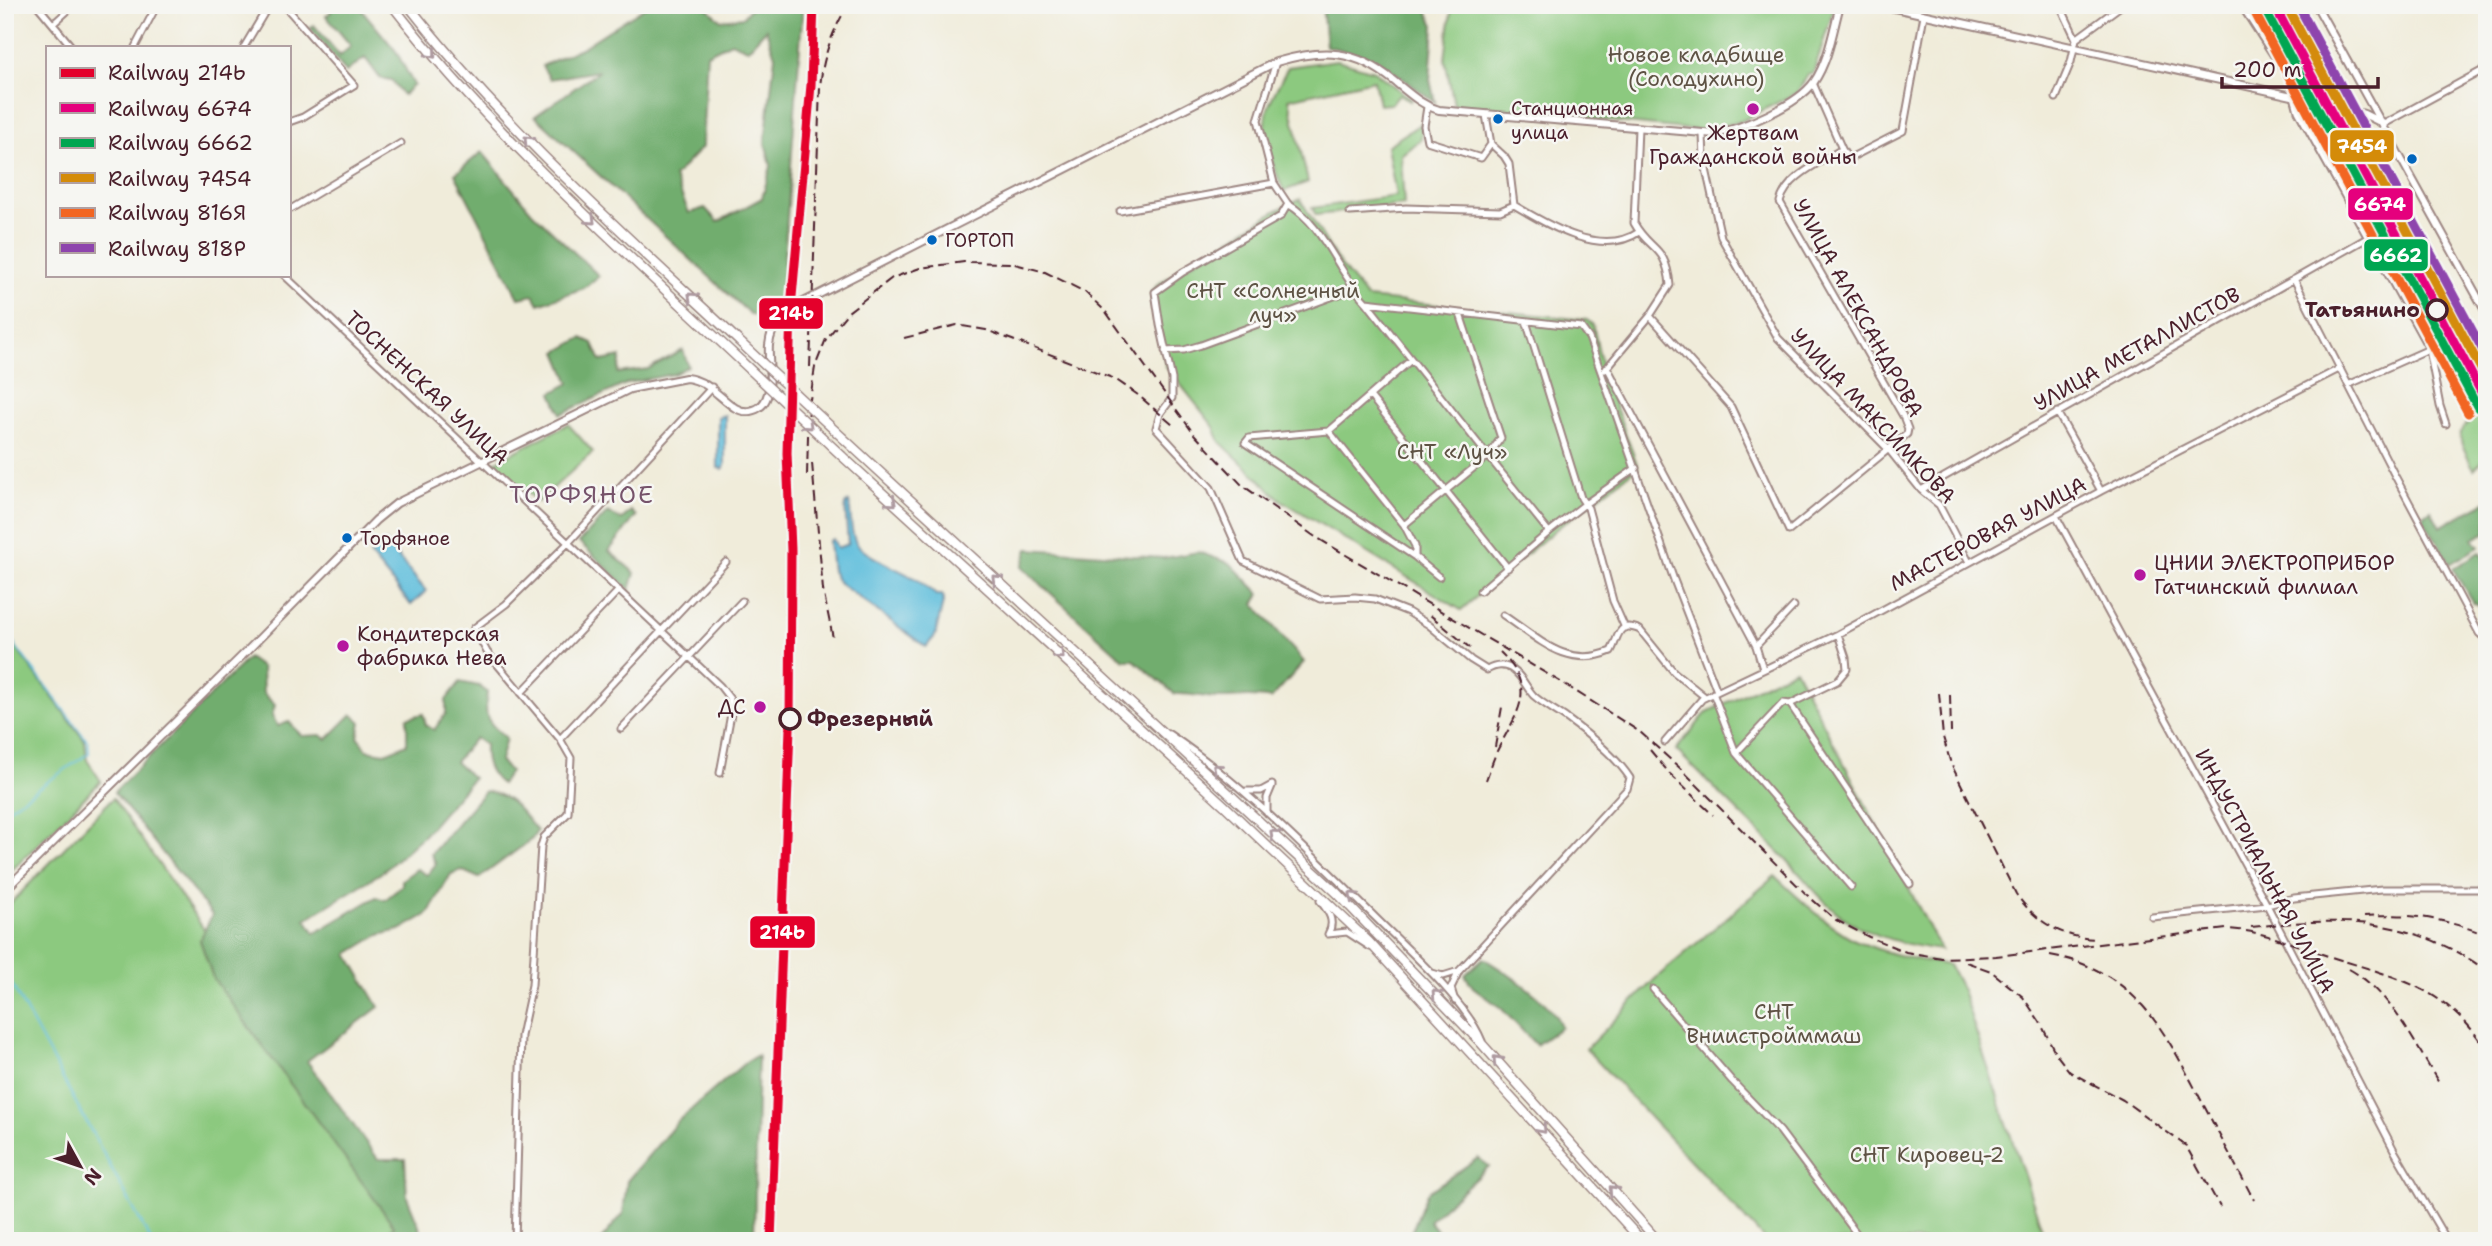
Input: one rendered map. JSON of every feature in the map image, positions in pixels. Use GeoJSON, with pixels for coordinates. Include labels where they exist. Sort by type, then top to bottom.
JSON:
{"type":"FeatureCollection","features":[{"type":"Feature","properties":{"kind":"highway"},"geometry":{"type":"LineString","coordinates":[[392,5],[447,72],[519,150],[842,456],[1306,881],[1385,959],[1642,1241]]}},
{"type":"Feature","properties":{"kind":"highway"},"geometry":{"type":"LineString","coordinates":[[408,5],[457,64],[528,140],[742,344],[1337,893],[1482,1044],[1658,1241]]}},
{"type":"Feature","properties":{"kind":"street"},"geometry":{"type":"LineString","coordinates":[[37,5],[71,46]]}},
{"type":"Feature","properties":{"kind":"street"},"geometry":{"type":"LineString","coordinates":[[53,24],[74,5]]}},
{"type":"Feature","properties":{"kind":"street"},"geometry":{"type":"LineString","coordinates":[[136,46],[157,5]]}},
{"type":"Feature","properties":{"kind":"street"},"geometry":{"type":"LineString","coordinates":[[245,46],[269,5]]}},
{"type":"Feature","properties":{"kind":"street"},"geometry":{"type":"LineString","coordinates":[[284,5],[354,85],[303,117],[290,122]]}},
{"type":"Feature","properties":{"kind":"street"},"geometry":{"type":"LineString","coordinates":[[5,890],[397,503],[630,389],[686,378],[695,379],[712,387],[733,408],[750,411],[760,407],[769,393],[769,345],[780,314],[1276,62],[1311,54],[1348,55],[1363,59],[1427,107],[1486,115],[1703,134],[1727,132],[1795,100],[1813,83],[1824,63],[1840,5]]}},
{"type":"Feature","properties":{"kind":"street"},"geometry":{"type":"LineString","coordinates":[[1881,5],[2294,97],[2364,114],[2384,124]]}},
{"type":"Feature","properties":{"kind":"street"},"geometry":{"type":"LineString","coordinates":[[2056,98],[2076,39],[2060,5]]}},
{"type":"Feature","properties":{"kind":"street"},"geometry":{"type":"LineString","coordinates":[[2076,39],[2122,5]]}},
{"type":"Feature","properties":{"kind":"street"},"geometry":{"type":"LineString","coordinates":[[2241,5],[2290,81],[2298,111],[2429,349],[2430,364],[2446,424]]}},
{"type":"Feature","properties":{"kind":"street"},"geometry":{"type":"LineString","coordinates":[[2316,5],[2487,314]]}},
{"type":"Feature","properties":{"kind":"street"},"geometry":{"type":"LineString","coordinates":[[1813,83],[1848,159],[1903,131],[1924,15]]}},
{"type":"Feature","properties":{"kind":"street"},"geometry":{"type":"LineString","coordinates":[[1276,62],[1258,120],[1274,183],[1288,204],[1304,214],[1353,289],[1549,532]]}},
{"type":"Feature","properties":{"kind":"street"},"geometry":{"type":"LineString","coordinates":[[2384,124],[2487,68]]}},
{"type":"Feature","properties":{"kind":"street"},"geometry":{"type":"LineString","coordinates":[[2364,114],[2371,112],[2374,106]]}},
{"type":"Feature","properties":{"kind":"street"},"geometry":{"type":"LineString","coordinates":[[1427,107],[1424,125],[1427,141],[1481,158],[1491,144]]}},
{"type":"Feature","properties":{"kind":"street"},"geometry":{"type":"LineString","coordinates":[[1486,115],[1491,144],[1509,164],[1514,205]]}},
{"type":"Feature","properties":{"kind":"street"},"geometry":{"type":"LineString","coordinates":[[1601,374],[1650,316],[1670,285],[1665,258],[1639,232],[1634,223],[1639,128]]}},
{"type":"Feature","properties":{"kind":"street","name":"УЛИЦА МАКСИМКОВА"},"geometry":{"type":"LineString","coordinates":[[1703,134],[1704,160],[1716,225],[1778,338],[1889,450],[1921,490],[1944,512],[1969,562]]}},
{"type":"Feature","properties":{"kind":"street"},"geometry":{"type":"LineString","coordinates":[[290,209],[401,143]]}},
{"type":"Feature","properties":{"kind":"street","name":"УЛИЦА АЛЕКСАНДРОВА"},"geometry":{"type":"LineString","coordinates":[[1842,149],[1789,183],[1780,202],[1903,416],[1907,434],[1889,450]]}},
{"type":"Feature","properties":{"kind":"street"},"geometry":{"type":"LineString","coordinates":[[1120,211],[1274,183]]}},
{"type":"Feature","properties":{"kind":"street"},"geometry":{"type":"LineString","coordinates":[[1288,204],[1281,216],[1183,272],[1155,292],[1172,379],[1172,398],[1160,414],[1156,428],[1211,488],[1243,561],[1320,599],[1375,599],[1408,612],[1487,670],[1503,666],[1512,669],[1534,695],[1570,721],[1622,766],[1630,778],[1627,789],[1459,971],[1451,988],[1455,1001]]}},
{"type":"Feature","properties":{"kind":"street"},"geometry":{"type":"LineString","coordinates":[[1514,205],[1548,225],[1599,241],[1628,240],[1639,232]]}},
{"type":"Feature","properties":{"kind":"street"},"geometry":{"type":"LineString","coordinates":[[1350,212],[1406,208],[1500,211],[1514,205]]}},
{"type":"Feature","properties":{"kind":"street","name":"УЛИЦА МЕТАЛЛИСТОВ"},"geometry":{"type":"LineString","coordinates":[[1921,490],[2369,237]]}},
{"type":"Feature","properties":{"kind":"street","name":"ТОСНЕНСКАЯ УЛИЦА"},"geometry":{"type":"LineString","coordinates":[[285,276],[662,630],[730,699],[731,714],[720,773]]}},
{"type":"Feature","properties":{"kind":"street"},"geometry":{"type":"LineString","coordinates":[[2294,279],[2479,633],[2487,640]]}},
{"type":"Feature","properties":{"kind":"street"},"geometry":{"type":"LineString","coordinates":[[1165,351],[1184,350],[1201,345],[1353,289]]}},
{"type":"Feature","properties":{"kind":"street"},"geometry":{"type":"LineString","coordinates":[[2478,298],[2487,294]]}},
{"type":"Feature","properties":{"kind":"street"},"geometry":{"type":"LineString","coordinates":[[1366,302],[1581,327],[1589,338],[1736,753],[1851,887]]}},
{"type":"Feature","properties":{"kind":"street"},"geometry":{"type":"LineString","coordinates":[[1404,525],[1488,456],[1501,439],[1460,314]]}},
{"type":"Feature","properties":{"kind":"street"},"geometry":{"type":"LineString","coordinates":[[1650,316],[1731,407],[1789,531],[1889,450]]}},
{"type":"Feature","properties":{"kind":"street"},"geometry":{"type":"LineString","coordinates":[[1526,321],[1581,498],[1588,508],[1612,601],[1625,628]]}},
{"type":"Feature","properties":{"kind":"street"},"geometry":{"type":"LineString","coordinates":[[2348,385],[2429,349]]}},
{"type":"Feature","properties":{"kind":"street"},"geometry":{"type":"LineString","coordinates":[[1411,360],[1329,431],[1249,438],[1245,443],[1415,557],[1439,577]]}},
{"type":"Feature","properties":{"kind":"street"},"geometry":{"type":"LineString","coordinates":[[1607,367],[1756,646],[1763,669]]}},
{"type":"Feature","properties":{"kind":"street","name":"МАСТЕРОВАЯ УЛИЦА"},"geometry":{"type":"LineString","coordinates":[[1665,742],[1705,697],[1838,634],[2101,491],[2339,369]]}},
{"type":"Feature","properties":{"kind":"street"},"geometry":{"type":"LineString","coordinates":[[515,1241],[521,1036],[532,985],[541,846],[544,837],[569,813],[571,758],[560,739],[487,652],[474,628],[506,604],[569,542],[712,387]]}},
{"type":"Feature","properties":{"kind":"street"},"geometry":{"type":"LineString","coordinates":[[1370,396],[1508,568]]}},
{"type":"Feature","properties":{"kind":"street"},"geometry":{"type":"LineString","coordinates":[[2057,412],[2101,491]]}},
{"type":"Feature","properties":{"kind":"street"},"geometry":{"type":"LineString","coordinates":[[1329,431],[1404,525],[1415,546],[1415,557]]}},
{"type":"Feature","properties":{"kind":"street"},"geometry":{"type":"LineString","coordinates":[[1480,591],[1549,532],[1636,468]]}},
{"type":"Feature","properties":{"kind":"street","name":"ИНДУСТРИАЛЬНАЯ УЛИЦА"},"geometry":{"type":"LineString","coordinates":[[2056,516],[2267,905],[2395,1153],[2447,1241]]}},
{"type":"Feature","properties":{"kind":"street"},"geometry":{"type":"LineString","coordinates":[[560,739],[726,562]]}},
{"type":"Feature","properties":{"kind":"street"},"geometry":{"type":"LineString","coordinates":[[521,693],[619,590]]}},
{"type":"Feature","properties":{"kind":"street"},"geometry":{"type":"LineString","coordinates":[[621,729],[742,601]]}},
{"type":"Feature","properties":{"kind":"street"},"geometry":{"type":"LineString","coordinates":[[1756,646],[1794,607]]}},
{"type":"Feature","properties":{"kind":"street"},"geometry":{"type":"LineString","coordinates":[[1503,615],[1560,654],[1578,657],[1611,651],[1617,635],[1631,626],[1640,630],[1674,672],[1705,697]]}},
{"type":"Feature","properties":{"kind":"street"},"geometry":{"type":"LineString","coordinates":[[1736,753],[1783,704],[1790,704],[1837,681],[1847,669],[1838,634]]}},
{"type":"Feature","properties":{"kind":"street"},"geometry":{"type":"LineString","coordinates":[[1790,704],[1910,884]]}},
{"type":"Feature","properties":{"kind":"street"},"geometry":{"type":"LineString","coordinates":[[1157,726],[1210,762],[1268,813],[1429,971],[1475,1024],[1482,1044]]}},
{"type":"Feature","properties":{"kind":"street"},"geometry":{"type":"LineString","coordinates":[[1243,791],[1255,793],[1272,785],[1267,798],[1268,813]]}},
{"type":"Feature","properties":{"kind":"street"},"geometry":{"type":"LineString","coordinates":[[1306,881],[1331,918],[1332,926],[1328,934],[1340,931],[1353,935],[1385,959]]}},
{"type":"Feature","properties":{"kind":"street"},"geometry":{"type":"LineString","coordinates":[[2152,917],[2382,889],[2487,889]]}},
{"type":"Feature","properties":{"kind":"street"},"geometry":{"type":"LineString","coordinates":[[1429,971],[1443,976],[1459,971]]}},
{"type":"Feature","properties":{"kind":"street"},"geometry":{"type":"LineString","coordinates":[[1653,989],[1780,1132],[1862,1241]]}},
{"type":"Feature","properties":{"kind":"green space"},"geometry":{"type":"Polygon","coordinates":[[[326,5],[358,5],[396,51],[414,85],[403,95],[391,80],[380,78],[365,58],[346,72],[310,28],[314,25],[340,56],[351,46],[326,16],[331,12],[326,5]]]}},
{"type":"Feature","properties":{"kind":"green space"},"geometry":{"type":"Polygon","coordinates":[[[648,5],[704,5],[721,20],[743,17],[753,5],[803,5],[782,286],[779,305],[765,317],[751,315],[535,116],[599,71],[550,79],[542,66],[583,47],[648,5]],[[766,29],[748,49],[731,42],[707,54],[702,147],[674,177],[689,213],[705,208],[718,222],[762,198],[771,166],[765,142],[775,56],[766,29]]]}},
{"type":"Feature","properties":{"kind":"green space"},"geometry":{"type":"Polygon","coordinates":[[[1322,5],[1424,5],[1434,25],[1430,80],[1435,102],[1386,66],[1366,56],[1326,46],[1322,5]]]}},
{"type":"Feature","properties":{"kind":"green space","name":"Новое кладбище (Солодухино)"},"geometry":{"type":"Polygon","coordinates":[[[1452,5],[1835,5],[1813,74],[1808,74],[1798,92],[1742,121],[1704,131],[1454,105],[1445,59],[1452,5]]]}},
{"type":"Feature","properties":{"kind":"green space"},"geometry":{"type":"Polygon","coordinates":[[[1337,60],[1374,71],[1411,99],[1410,101],[1399,94],[1391,104],[1379,105],[1374,80],[1289,99],[1308,182],[1284,191],[1265,131],[1271,100],[1288,67],[1337,60]]]}},
{"type":"Feature","properties":{"kind":"green space"},"geometry":{"type":"Polygon","coordinates":[[[1422,123],[1421,139],[1401,155],[1404,205],[1316,215],[1312,208],[1396,196],[1387,146],[1422,123]]]}},
{"type":"Feature","properties":{"kind":"green space"},"geometry":{"type":"Polygon","coordinates":[[[482,152],[532,212],[599,276],[584,288],[539,304],[534,295],[519,298],[455,174],[482,152]]]}},
{"type":"Feature","properties":{"kind":"green space","name":"СНТ «Луч»"},"geometry":{"type":"Polygon","coordinates":[[[1300,199],[1339,263],[1367,298],[1587,320],[1593,325],[1604,376],[1638,467],[1555,530],[1461,610],[1281,500],[1220,442],[1214,427],[1166,366],[1151,293],[1158,284],[1277,210],[1300,199]]]}},
{"type":"Feature","properties":{"kind":"green space"},"geometry":{"type":"Polygon","coordinates":[[[582,338],[593,343],[601,361],[621,357],[618,373],[648,369],[683,350],[688,366],[674,374],[628,383],[561,414],[552,393],[570,383],[557,352],[582,338]]]}},
{"type":"Feature","properties":{"kind":"green space"},"geometry":{"type":"Polygon","coordinates":[[[2487,412],[2487,456],[2474,469],[2461,442],[2462,429],[2467,423],[2487,412]]]}},
{"type":"Feature","properties":{"kind":"green space"},"geometry":{"type":"Polygon","coordinates":[[[568,424],[593,452],[538,502],[493,463],[568,424]]]}},
{"type":"Feature","properties":{"kind":"green space"},"geometry":{"type":"Polygon","coordinates":[[[2487,501],[2487,532],[2473,539],[2479,547],[2450,564],[2424,520],[2424,515],[2431,510],[2440,527],[2487,501]]]}},
{"type":"Feature","properties":{"kind":"green space"},"geometry":{"type":"Polygon","coordinates":[[[631,511],[636,516],[609,551],[635,573],[630,590],[579,542],[608,512],[621,520],[631,511]]]}},
{"type":"Feature","properties":{"kind":"green space"},"geometry":{"type":"Polygon","coordinates":[[[1028,549],[1164,558],[1198,552],[1230,563],[1260,594],[1254,604],[1304,662],[1271,699],[1175,694],[1134,660],[1124,660],[1022,567],[1028,549]]]}},
{"type":"Feature","properties":{"kind":"green space"},"geometry":{"type":"Polygon","coordinates":[[[2480,552],[2484,557],[2487,556],[2487,610],[2473,603],[2453,569],[2480,552]]]}},
{"type":"Feature","properties":{"kind":"green space"},"geometry":{"type":"Polygon","coordinates":[[[5,633],[85,741],[87,760],[101,781],[5,877],[5,633]]]}},
{"type":"Feature","properties":{"kind":"green space"},"geometry":{"type":"Polygon","coordinates":[[[248,658],[262,668],[263,693],[275,705],[272,716],[278,726],[289,722],[302,736],[321,735],[327,739],[352,714],[361,722],[358,737],[367,750],[385,753],[407,744],[407,718],[423,714],[426,725],[434,730],[446,713],[446,700],[460,682],[479,686],[487,692],[488,718],[506,738],[500,761],[510,772],[501,784],[488,767],[485,745],[475,738],[455,762],[473,778],[425,834],[384,871],[306,919],[315,933],[376,897],[385,900],[402,886],[402,880],[417,869],[427,875],[436,864],[431,854],[485,791],[508,800],[537,831],[532,839],[479,878],[461,870],[451,874],[428,914],[400,930],[379,935],[348,954],[379,1007],[307,1061],[378,1159],[405,1159],[407,1197],[425,1241],[377,1241],[394,1226],[213,978],[200,940],[212,915],[114,792],[248,658]]]}},
{"type":"Feature","properties":{"kind":"green space"},"geometry":{"type":"Polygon","coordinates":[[[1795,669],[1941,950],[1882,937],[1840,915],[1676,750],[1707,712],[1795,669]]]}},
{"type":"Feature","properties":{"kind":"green space"},"geometry":{"type":"Polygon","coordinates":[[[113,798],[420,1241],[5,1241],[5,909],[113,798]]]}},
{"type":"Feature","properties":{"kind":"green space","name":"СНТ Вниистройммаш"},"geometry":{"type":"Polygon","coordinates":[[[1775,876],[1824,919],[1855,940],[1901,956],[1949,965],[1962,990],[2046,1241],[1766,1241],[1586,1049],[1655,979],[1775,876]]]}},
{"type":"Feature","properties":{"kind":"green space"},"geometry":{"type":"Polygon","coordinates":[[[1483,958],[1539,998],[1557,1017],[1561,1027],[1536,1045],[1501,1008],[1473,987],[1465,975],[1483,958]]]}},
{"type":"Feature","properties":{"kind":"green space"},"geometry":{"type":"Polygon","coordinates":[[[758,1055],[754,1241],[600,1241],[623,1214],[627,1181],[679,1120],[747,1061],[758,1055]]]}},
{"type":"Feature","properties":{"kind":"green space"},"geometry":{"type":"Polygon","coordinates":[[[1478,1158],[1489,1166],[1429,1221],[1447,1241],[1408,1241],[1427,1193],[1478,1158]]]}},
{"type":"Feature","properties":{"kind":"water"},"geometry":{"type":"Polygon","coordinates":[[[725,415],[723,469],[718,468],[718,417],[725,415]]]}},
{"type":"Feature","properties":{"kind":"water"},"geometry":{"type":"Polygon","coordinates":[[[849,502],[852,532],[858,546],[944,598],[935,636],[926,647],[838,582],[832,571],[829,541],[833,539],[837,548],[848,544],[845,504],[849,502]]]}},
{"type":"Feature","properties":{"kind":"water"},"geometry":{"type":"Polygon","coordinates":[[[386,542],[426,591],[411,605],[370,555],[386,542]]]}},
{"type":"Feature","properties":{"kind":"waterway"},"geometry":{"type":"LineString","coordinates":[[5,632],[88,742],[89,753],[5,811]]}},
{"type":"Feature","properties":{"kind":"waterway"},"geometry":{"type":"LineString","coordinates":[[5,972],[151,1241]]}},
{"type":"Feature","properties":{"kind":"railway"},"geometry":{"type":"LineString","coordinates":[[810,367],[820,87],[829,44],[848,5]]}},
{"type":"Feature","properties":{"kind":"railway"},"geometry":{"type":"LineString","coordinates":[[809,406],[815,367],[826,339],[848,312],[892,278],[920,268],[964,262],[1011,263],[1045,272],[1085,292],[1106,312],[1194,434],[1242,485],[1314,536],[1640,732],[1836,920],[1906,952],[1942,958],[1996,956],[2227,929],[2253,932],[2373,970],[2436,997],[2454,1011],[2487,1051]]}},
{"type":"Feature","properties":{"kind":"railway"},"geometry":{"type":"LineString","coordinates":[[904,338],[957,325],[986,330],[1115,379],[1174,426]]}},
{"type":"Feature","properties":{"kind":"railway"},"geometry":{"type":"LineString","coordinates":[[807,475],[809,398]]}},
{"type":"Feature","properties":{"kind":"railway"},"geometry":{"type":"LineString","coordinates":[[812,463],[823,590],[833,638]]}},
{"type":"Feature","properties":{"kind":"railway"},"geometry":{"type":"LineString","coordinates":[[1430,615],[1470,648]]}},
{"type":"Feature","properties":{"kind":"railway"},"geometry":{"type":"LineString","coordinates":[[1486,780],[1521,700],[1519,677],[1500,652]]}},
{"type":"Feature","properties":{"kind":"railway"},"geometry":{"type":"LineString","coordinates":[[1939,693],[1943,737],[1951,764],[2016,894],[2023,904],[2050,926],[2072,935],[2096,939]]}},
{"type":"Feature","properties":{"kind":"railway"},"geometry":{"type":"LineString","coordinates":[[1950,695],[1951,732]]}},
{"type":"Feature","properties":{"kind":"railway"},"geometry":{"type":"LineString","coordinates":[[1495,747],[1502,707]]}},
{"type":"Feature","properties":{"kind":"railway"},"geometry":{"type":"LineString","coordinates":[[1650,750],[1670,774],[1713,815]]}},
{"type":"Feature","properties":{"kind":"railway"},"geometry":{"type":"LineString","coordinates":[[2364,916],[2427,918],[2487,935]]}},
{"type":"Feature","properties":{"kind":"railway"},"geometry":{"type":"LineString","coordinates":[[2251,927],[2345,922],[2402,930],[2458,953],[2487,971]]}},
{"type":"Feature","properties":{"kind":"railway"},"geometry":{"type":"LineString","coordinates":[[2050,955],[2104,974],[2125,988],[2143,1006],[2186,1071],[2254,1200]]}},
{"type":"Feature","properties":{"kind":"railway"},"geometry":{"type":"LineString","coordinates":[[1966,962],[1991,971],[2023,997],[2040,1022],[2056,1054],[2070,1072],[2123,1100],[2186,1146],[2220,1207]]}},
{"type":"Feature","properties":{"kind":"railway"},"geometry":{"type":"LineString","coordinates":[[2349,969],[2378,991],[2390,1005],[2439,1083]]}},
{"type":"Feature","properties":{"kind":"rail line","name":"214Ь"},"geometry":{"type":"LineString","coordinates":[[771,1241],[790,728],[791,550],[787,453],[791,308],[811,85],[814,5]]}},
{"type":"Feature","properties":{"kind":"rail line","name":"6674"},"geometry":{"type":"LineString","coordinates":[[2274,5],[2487,403]]}},
{"type":"Feature","properties":{"kind":"rail line","name":"7454"},"geometry":{"type":"LineString","coordinates":[[2286,5],[2487,380]]}},
{"type":"Feature","properties":{"kind":"rail line","name":"818Р"},"geometry":{"type":"LineString","coordinates":[[2298,5],[2487,358]]}},
{"type":"Feature","properties":{"kind":"rail line","name":"6662"},"geometry":{"type":"LineString","coordinates":[[2265,10],[2478,408]]}},
{"type":"Feature","properties":{"kind":"rail line","name":"816Я"},"geometry":{"type":"LineString","coordinates":[[2256,15],[2468,413]]}},
{"type":"Feature","properties":{"kind":"place","name":"Жертвам Гражданской войны"},"geometry":{"type":"Point","coordinates":[1753,109]}},
{"type":"Feature","properties":{"kind":"place","name":"Станционная улица"},"geometry":{"type":"Point","coordinates":[1498,119]}},
{"type":"Feature","properties":{"kind":"place","name":"ГОРТОП"},"geometry":{"type":"Point","coordinates":[932,240]}},
{"type":"Feature","properties":{"kind":"place","name":"Татьянино"},"geometry":{"type":"Point","coordinates":[2437,310]}},
{"type":"Feature","properties":{"kind":"place","name":"Торфяное"},"geometry":{"type":"Point","coordinates":[347,538]}},
{"type":"Feature","properties":{"kind":"place","name":"ЦНИИ ЭЛЕКТРОПРИБОР Гатчинский филиал"},"geometry":{"type":"Point","coordinates":[2140,575]}},
{"type":"Feature","properties":{"kind":"place","name":"Кондитерская фабрика Нева"},"geometry":{"type":"Point","coordinates":[343,646]}},
{"type":"Feature","properties":{"kind":"place","name":"ДС"},"geometry":{"type":"Point","coordinates":[760,707]}},
{"type":"Feature","properties":{"kind":"place","name":"Фрезерный"},"geometry":{"type":"Point","coordinates":[790,719]}},
{"type":"Feature","properties":{"kind":"district","name":"ТОРФЯНОЕ"},"geometry":{"type":"Point","coordinates":[582,495]}},
{"type":"Feature","properties":{"kind":"park label","name":"СНТ «Солнечный луч»"},"geometry":{"type":"Point","coordinates":[1273,303]}},
{"type":"Feature","properties":{"kind":"park label","name":"СНТ Кировец-2"},"geometry":{"type":"Point","coordinates":[1927,1155]}}]}
